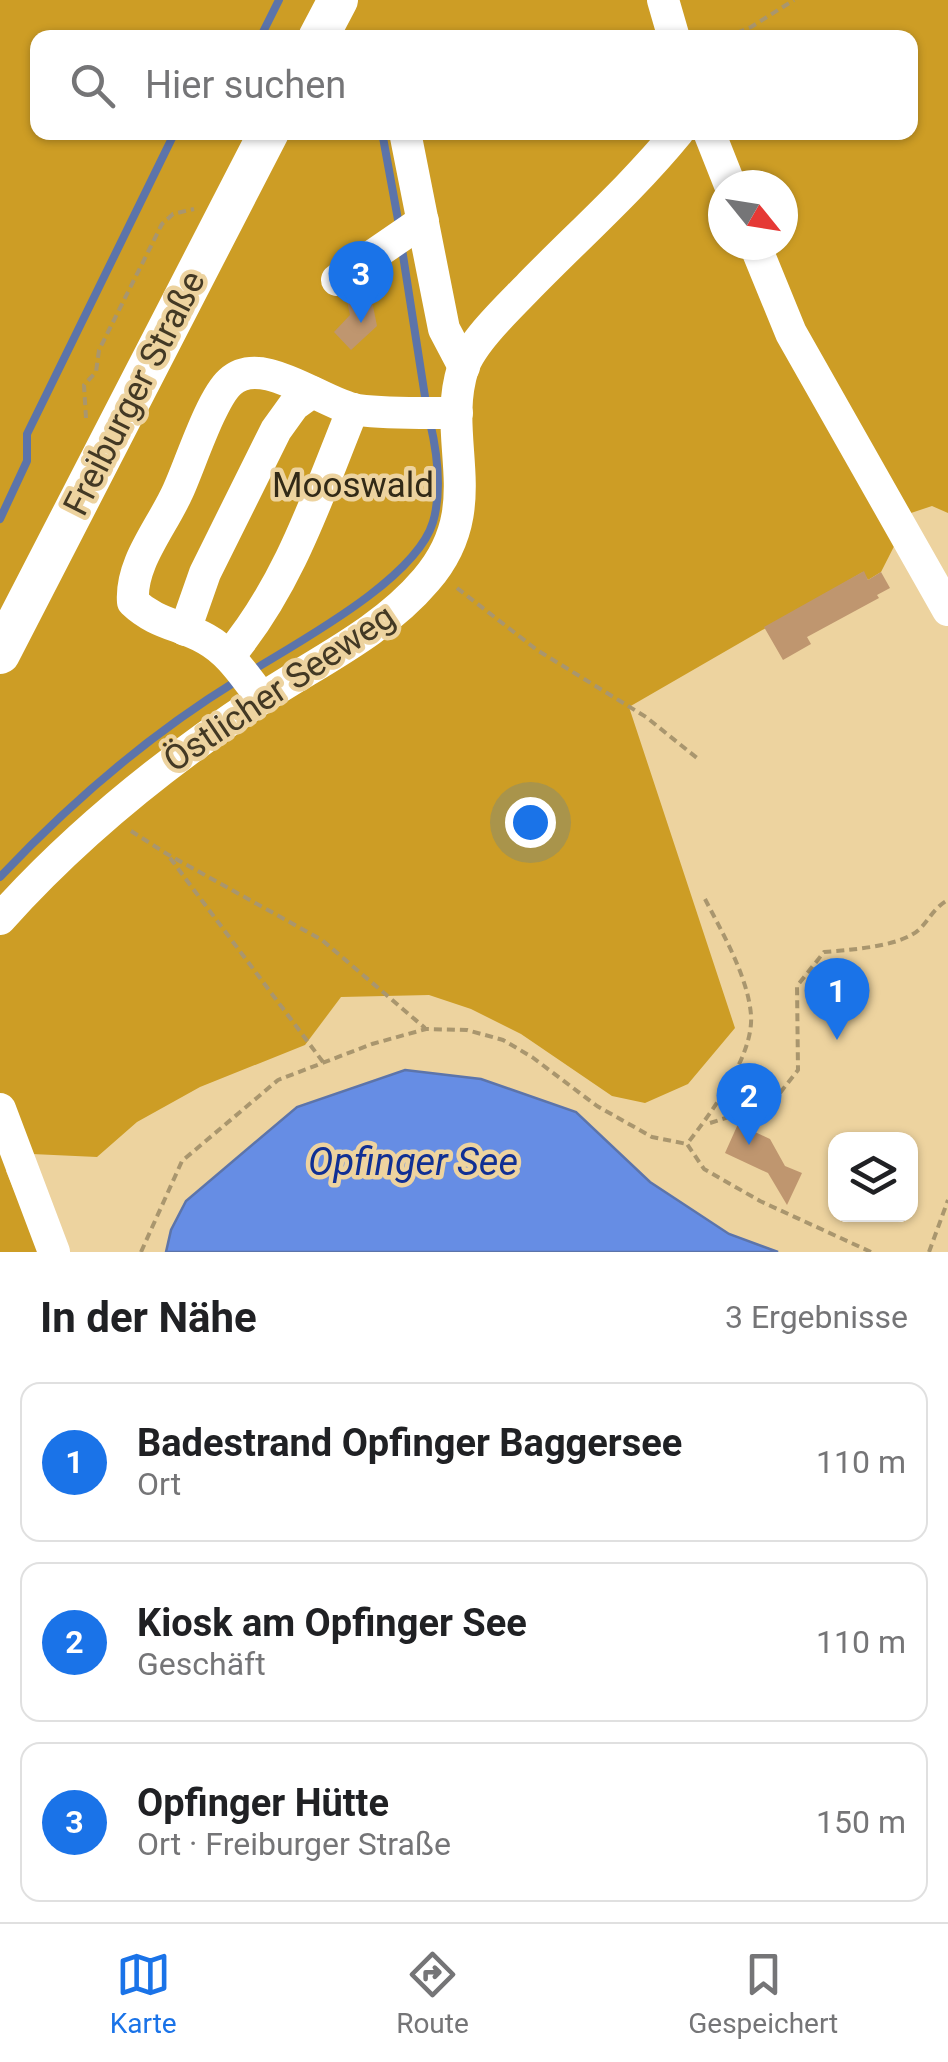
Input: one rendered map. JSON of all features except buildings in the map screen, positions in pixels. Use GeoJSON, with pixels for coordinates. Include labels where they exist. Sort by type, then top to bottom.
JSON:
{"type":"FeatureCollection","features":[{"type":"Feature","properties":{"kind":"main road"},"geometry":{"type":"LineString","coordinates":[[322,30],[338,0]]}},
{"type":"Feature","properties":{"kind":"main road","name":"Freiburger Straße"},"geometry":{"type":"LineString","coordinates":[[0,654],[264,140]]}},
{"type":"Feature","properties":{"kind":"lane"},"geometry":{"type":"LineString","coordinates":[[663,0],[672,30]]}},
{"type":"Feature","properties":{"kind":"lane"},"geometry":{"type":"LineString","coordinates":[[406,140],[418,224],[444,329],[464,367]]}},
{"type":"Feature","properties":{"kind":"lane","name":"Östlicher Seeweg"},"geometry":{"type":"LineString","coordinates":[[0,919],[68,848],[150,775],[244,675],[374,627],[406,602],[436,566],[457,519],[462,481],[438,413],[464,367],[509,307],[670,140]]}},
{"type":"Feature","properties":{"kind":"lane"},"geometry":{"type":"LineString","coordinates":[[712,140],[724,170]]}},
{"type":"Feature","properties":{"kind":"lane"},"geometry":{"type":"LineString","coordinates":[[337,280],[418,224]]}},
{"type":"Feature","properties":{"kind":"lane"},"geometry":{"type":"LineString","coordinates":[[761,260],[791,333],[948,610]]}},
{"type":"Feature","properties":{"kind":"lane"},"geometry":{"type":"LineString","coordinates":[[244,675],[207,640],[150,618],[134,602],[132,582],[169,512],[220,396],[232,379],[252,372],[278,376],[353,410],[438,413]]}},
{"type":"Feature","properties":{"kind":"lane"},"geometry":{"type":"LineString","coordinates":[[185,630],[205,573],[276,430],[294,405],[312,392]]}},
{"type":"Feature","properties":{"kind":"lane"},"geometry":{"type":"LineString","coordinates":[[244,675],[246,636],[287,568],[353,410]]}},
{"type":"Feature","properties":{"kind":"lane"},"geometry":{"type":"LineString","coordinates":[[0,1109],[54,1252]]}},
{"type":"Feature","properties":{"kind":"path"},"geometry":{"type":"LineString","coordinates":[[742,30],[783,10],[794,0]]}},
{"type":"Feature","properties":{"kind":"path"},"geometry":{"type":"LineString","coordinates":[[86,421],[84,385],[96,372],[99,350],[162,224],[189,208],[204,210]]}},
{"type":"Feature","properties":{"kind":"path"},"geometry":{"type":"LineString","coordinates":[[96,372],[106,382]]}},
{"type":"Feature","properties":{"kind":"path"},"geometry":{"type":"LineString","coordinates":[[436,566],[463,594],[536,650],[646,717],[697,758]]}},
{"type":"Feature","properties":{"kind":"path"},"geometry":{"type":"LineString","coordinates":[[112,809],[133,834],[322,940],[426,1029]]}},
{"type":"Feature","properties":{"kind":"path"},"geometry":{"type":"LineString","coordinates":[[167,854],[324,1063]]}},
{"type":"Feature","properties":{"kind":"path"},"geometry":{"type":"LineString","coordinates":[[687,1144],[725,1095],[732,1072],[749,1043],[751,1013],[733,956],[705,899]]}},
{"type":"Feature","properties":{"kind":"path"},"geometry":{"type":"LineString","coordinates":[[710,1124],[772,1103],[798,1070],[796,986],[824,952],[858,950],[915,934],[935,906],[948,900]]}},
{"type":"Feature","properties":{"kind":"path"},"geometry":{"type":"LineString","coordinates":[[141,1252],[182,1161],[278,1080],[426,1029],[467,1030],[503,1040],[597,1106],[652,1137],[687,1144],[704,1170],[870,1252]]}},
{"type":"Feature","properties":{"kind":"path"},"geometry":{"type":"LineString","coordinates":[[930,1252],[948,1200]]}},
{"type":"Feature","properties":{"kind":"green space","name":"Mooswald"},"geometry":{"type":"Polygon","coordinates":[[[0,0],[948,0],[948,513],[932,506],[911,513],[881,572],[868,580],[863,572],[629,707],[735,1028],[688,1084],[645,1103],[612,1096],[521,1034],[471,1009],[429,995],[341,997],[305,1045],[200,1087],[137,1122],[97,1157],[32,1154],[6,1171],[40,1252],[0,1252],[0,0]]]}},
{"type":"Feature","properties":{"kind":"water","name":"Opfinger See"},"geometry":{"type":"Polygon","coordinates":[[[405,1070],[481,1079],[576,1112],[650,1182],[729,1234],[778,1252],[166,1252],[171,1230],[186,1201],[297,1107],[405,1070]]]}},
{"type":"Feature","properties":{"kind":"waterway"},"geometry":{"type":"LineString","coordinates":[[264,30],[279,0]]}},
{"type":"Feature","properties":{"kind":"waterway"},"geometry":{"type":"LineString","coordinates":[[0,519],[27,461],[27,434],[171,140]]}},
{"type":"Feature","properties":{"kind":"waterway"},"geometry":{"type":"LineString","coordinates":[[383,140],[399,225]]}},
{"type":"Feature","properties":{"kind":"waterway"},"geometry":{"type":"LineString","coordinates":[[402,249],[426,403]]}},
{"type":"Feature","properties":{"kind":"waterway"},"geometry":{"type":"LineString","coordinates":[[250,672],[354,607],[404,565],[422,544],[433,522],[438,485],[430,422]]}},
{"type":"Feature","properties":{"kind":"waterway"},"geometry":{"type":"LineString","coordinates":[[0,877],[113,771],[238,680]]}},
{"type":"Feature","properties":{"kind":"place","name":"Opfinger Hütte"},"geometry":{"type":"Point","coordinates":[361,323]}},
{"type":"Feature","properties":{"kind":"place","name":"Badestrand Opfinger Baggersee"},"geometry":{"type":"Point","coordinates":[837,1040]}},
{"type":"Feature","properties":{"kind":"place","name":"Kiosk am Opfinger See"},"geometry":{"type":"Point","coordinates":[749,1145]}}]}
